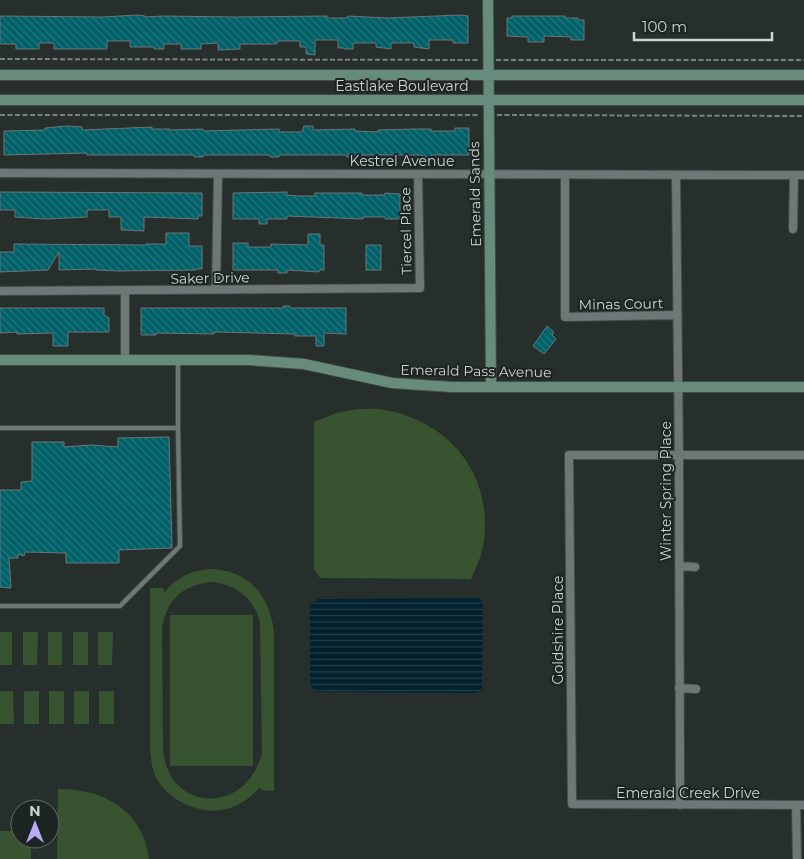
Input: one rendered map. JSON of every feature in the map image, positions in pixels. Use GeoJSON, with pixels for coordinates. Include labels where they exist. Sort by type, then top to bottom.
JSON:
{"type":"FeatureCollection","features":[{"type":"Feature","properties":{"kind":"main road","name":"Emerald Sands"},"geometry":{"type":"LineString","coordinates":[[488,0],[491,387]]}},
{"type":"Feature","properties":{"kind":"main road","name":"Eastlake Boulevard"},"geometry":{"type":"LineString","coordinates":[[0,75],[804,75]]}},
{"type":"Feature","properties":{"kind":"main road","name":"Eastlake Boulevard"},"geometry":{"type":"LineString","coordinates":[[0,100],[804,100]]}},
{"type":"Feature","properties":{"kind":"main road","name":"Emerald Pass Avenue"},"geometry":{"type":"LineString","coordinates":[[0,360],[249,360],[304,364],[392,383],[452,387],[804,387]]}},
{"type":"Feature","properties":{"kind":"street","name":"Kestrel Avenue"},"geometry":{"type":"LineString","coordinates":[[0,173],[804,175]]}},
{"type":"Feature","properties":{"kind":"street"},"geometry":{"type":"LineString","coordinates":[[216,290],[218,174]]}},
{"type":"Feature","properties":{"kind":"street","name":"Tiercel Place"},"geometry":{"type":"LineString","coordinates":[[418,174],[420,288]]}},
{"type":"Feature","properties":{"kind":"street","name":"Minas Court"},"geometry":{"type":"LineString","coordinates":[[564,175],[565,317],[677,315]]}},
{"type":"Feature","properties":{"kind":"street"},"geometry":{"type":"LineString","coordinates":[[793,229],[794,175]]}},
{"type":"Feature","properties":{"kind":"street","name":"Winter Spring Place"},"geometry":{"type":"LineString","coordinates":[[676,176],[680,805]]}},
{"type":"Feature","properties":{"kind":"street","name":"Saker Drive"},"geometry":{"type":"LineString","coordinates":[[0,291],[420,288]]}},
{"type":"Feature","properties":{"kind":"street"},"geometry":{"type":"LineString","coordinates":[[125,291],[125,360]]}},
{"type":"Feature","properties":{"kind":"street","name":"Goldshire Place"},"geometry":{"type":"LineString","coordinates":[[572,804],[569,455],[679,455]]}},
{"type":"Feature","properties":{"kind":"street"},"geometry":{"type":"LineString","coordinates":[[679,455],[804,455]]}},
{"type":"Feature","properties":{"kind":"street"},"geometry":{"type":"LineString","coordinates":[[679,566],[695,567]]}},
{"type":"Feature","properties":{"kind":"street"},"geometry":{"type":"LineString","coordinates":[[679,688],[696,689]]}},
{"type":"Feature","properties":{"kind":"street","name":"Emerald Creek Drive"},"geometry":{"type":"LineString","coordinates":[[572,804],[800,805]]}},
{"type":"Feature","properties":{"kind":"street"},"geometry":{"type":"LineString","coordinates":[[797,859],[800,805]]}},
{"type":"Feature","properties":{"kind":"lane"},"geometry":{"type":"LineString","coordinates":[[0,606],[120,606],[180,546],[178,360]]}},
{"type":"Feature","properties":{"kind":"lane"},"geometry":{"type":"LineString","coordinates":[[0,428],[178,428]]}},
{"type":"Feature","properties":{"kind":"path"},"geometry":{"type":"LineString","coordinates":[[0,59],[476,60]]}},
{"type":"Feature","properties":{"kind":"path"},"geometry":{"type":"LineString","coordinates":[[502,60],[804,60]]}},
{"type":"Feature","properties":{"kind":"path"},"geometry":{"type":"LineString","coordinates":[[0,115],[471,115]]}},
{"type":"Feature","properties":{"kind":"path"},"geometry":{"type":"LineString","coordinates":[[502,115],[804,116]]}},
{"type":"Feature","properties":{"kind":"green space"},"geometry":{"type":"Polygon","coordinates":[[[358,409],[382,409],[408,416],[428,426],[446,438],[461,454],[473,472],[481,493],[485,515],[482,549],[471,579],[320,578],[314,569],[314,422],[336,413],[358,409]]]}},
{"type":"Feature","properties":{"kind":"green space"},"geometry":{"type":"Polygon","coordinates":[[[201,570],[222,570],[245,579],[254,586],[262,595],[267,606],[272,618],[274,632],[274,791],[261,790],[260,787],[249,798],[239,804],[224,810],[213,811],[189,806],[178,801],[161,785],[152,765],[150,748],[150,588],[163,588],[164,593],[173,583],[188,574],[201,570]],[[213,582],[203,583],[178,595],[168,608],[162,627],[163,748],[168,769],[178,785],[192,795],[208,798],[225,796],[240,788],[253,774],[262,753],[260,622],[253,606],[243,594],[213,582]]]}},
{"type":"Feature","properties":{"kind":"green space"},"geometry":{"type":"Polygon","coordinates":[[[170,615],[253,615],[253,766],[170,766],[170,615]]]}},
{"type":"Feature","properties":{"kind":"green space"},"geometry":{"type":"Polygon","coordinates":[[[0,632],[12,632],[12,665],[0,665],[0,632]]]}},
{"type":"Feature","properties":{"kind":"green space"},"geometry":{"type":"Polygon","coordinates":[[[23,632],[38,632],[37,665],[23,665],[23,632]]]}},
{"type":"Feature","properties":{"kind":"green space"},"geometry":{"type":"Polygon","coordinates":[[[48,632],[62,632],[62,665],[48,665],[48,632]]]}},
{"type":"Feature","properties":{"kind":"green space"},"geometry":{"type":"Polygon","coordinates":[[[73,632],[88,632],[88,665],[73,665],[73,632]]]}},
{"type":"Feature","properties":{"kind":"green space"},"geometry":{"type":"Polygon","coordinates":[[[98,632],[113,632],[112,665],[98,665],[98,632]]]}},
{"type":"Feature","properties":{"kind":"green space"},"geometry":{"type":"Polygon","coordinates":[[[0,691],[13,691],[14,724],[0,724],[0,691]]]}},
{"type":"Feature","properties":{"kind":"green space"},"geometry":{"type":"Polygon","coordinates":[[[24,691],[39,691],[39,724],[24,724],[24,691]]]}},
{"type":"Feature","properties":{"kind":"green space"},"geometry":{"type":"Polygon","coordinates":[[[49,691],[64,691],[64,724],[49,724],[49,691]]]}},
{"type":"Feature","properties":{"kind":"green space"},"geometry":{"type":"Polygon","coordinates":[[[74,691],[89,691],[89,724],[74,724],[74,691]]]}},
{"type":"Feature","properties":{"kind":"green space"},"geometry":{"type":"Polygon","coordinates":[[[99,691],[114,691],[114,724],[99,724],[99,691]]]}},
{"type":"Feature","properties":{"kind":"green space"},"geometry":{"type":"Polygon","coordinates":[[[58,789],[75,790],[105,798],[119,806],[130,815],[139,827],[149,859],[57,859],[57,849],[60,849],[60,799],[58,799],[58,789]]]}},
{"type":"Feature","properties":{"kind":"green space"},"geometry":{"type":"Polygon","coordinates":[[[0,831],[10,831],[10,849],[31,849],[31,859],[0,859],[0,831]]]}},
{"type":"Feature","properties":{"kind":"water"},"geometry":{"type":"Polygon","coordinates":[[[479,598],[483,604],[482,688],[477,693],[316,692],[310,685],[310,605],[318,599],[479,598]]]}},
{"type":"Feature","properties":{"kind":"building"},"geometry":{"type":"Polygon","coordinates":[[[137,15],[145,17],[327,16],[327,18],[346,18],[348,16],[387,18],[460,15],[468,16],[468,43],[453,43],[453,40],[429,40],[429,49],[414,47],[414,43],[391,43],[391,49],[376,47],[376,43],[353,43],[353,49],[344,49],[338,48],[338,40],[315,40],[315,55],[306,54],[306,47],[300,47],[300,41],[277,41],[277,44],[240,44],[240,49],[218,50],[218,43],[201,44],[201,49],[181,49],[181,44],[164,44],[164,49],[130,47],[130,41],[107,41],[107,49],[54,49],[54,43],[39,43],[39,49],[16,49],[16,44],[0,44],[0,16],[102,17],[137,15]]]}},
{"type":"Feature","properties":{"kind":"building"},"geometry":{"type":"Polygon","coordinates":[[[512,16],[565,16],[565,18],[584,20],[584,40],[571,40],[571,37],[544,36],[544,42],[528,42],[528,37],[507,36],[507,18],[512,18],[512,16]]]}},
{"type":"Feature","properties":{"kind":"building"},"geometry":{"type":"Polygon","coordinates":[[[304,126],[313,126],[313,130],[355,129],[355,131],[378,132],[378,130],[415,129],[455,131],[455,128],[469,128],[469,155],[431,155],[431,157],[422,157],[422,155],[355,155],[355,157],[347,157],[347,155],[279,155],[279,157],[270,157],[270,155],[203,155],[203,157],[194,157],[194,155],[87,155],[87,153],[4,155],[4,131],[45,130],[45,128],[82,127],[82,130],[152,127],[152,129],[170,130],[203,129],[203,131],[279,129],[279,132],[302,132],[304,126]]]}},
{"type":"Feature","properties":{"kind":"building"},"geometry":{"type":"Polygon","coordinates":[[[0,192],[202,193],[202,216],[198,216],[198,219],[144,217],[144,231],[121,230],[121,217],[109,217],[109,210],[87,210],[87,217],[46,219],[15,217],[15,210],[0,210],[0,192]]]}},
{"type":"Feature","properties":{"kind":"building"},"geometry":{"type":"Polygon","coordinates":[[[287,192],[287,195],[298,196],[315,196],[315,193],[400,194],[400,219],[385,219],[385,217],[363,217],[363,219],[287,216],[287,219],[267,219],[267,224],[259,224],[259,219],[233,219],[233,193],[287,192]]]}},
{"type":"Feature","properties":{"kind":"building"},"geometry":{"type":"Polygon","coordinates":[[[166,233],[189,233],[189,246],[202,246],[202,269],[59,270],[59,252],[48,270],[0,272],[0,252],[14,252],[14,244],[166,244],[166,233]]]}},
{"type":"Feature","properties":{"kind":"building"},"geometry":{"type":"Polygon","coordinates":[[[308,234],[320,234],[320,245],[324,245],[324,270],[319,270],[319,272],[287,270],[287,273],[278,273],[278,270],[233,270],[233,243],[248,243],[248,247],[271,247],[271,244],[308,245],[308,234]]]}},
{"type":"Feature","properties":{"kind":"building"},"geometry":{"type":"Polygon","coordinates":[[[366,245],[381,245],[381,270],[366,270],[366,245]]]}},
{"type":"Feature","properties":{"kind":"building"},"geometry":{"type":"Polygon","coordinates":[[[283,306],[290,306],[290,308],[346,308],[346,334],[324,333],[324,346],[316,346],[316,336],[295,336],[295,334],[214,332],[214,334],[156,333],[156,335],[141,335],[141,308],[283,308],[283,306]]]}},
{"type":"Feature","properties":{"kind":"building"},"geometry":{"type":"Polygon","coordinates":[[[0,308],[104,308],[104,315],[109,318],[109,332],[68,332],[68,346],[53,346],[53,333],[0,333],[0,308]]]}},
{"type":"Feature","properties":{"kind":"building"},"geometry":{"type":"Polygon","coordinates":[[[547,326],[554,332],[552,335],[556,339],[544,354],[533,346],[547,326]]]}},
{"type":"Feature","properties":{"kind":"building"},"geometry":{"type":"Polygon","coordinates":[[[169,437],[172,548],[119,550],[119,563],[66,563],[66,553],[25,552],[24,556],[18,554],[18,558],[9,558],[11,588],[0,587],[0,490],[21,490],[21,482],[32,481],[32,442],[64,442],[64,447],[92,445],[118,447],[118,438],[169,437]]]}}]}
